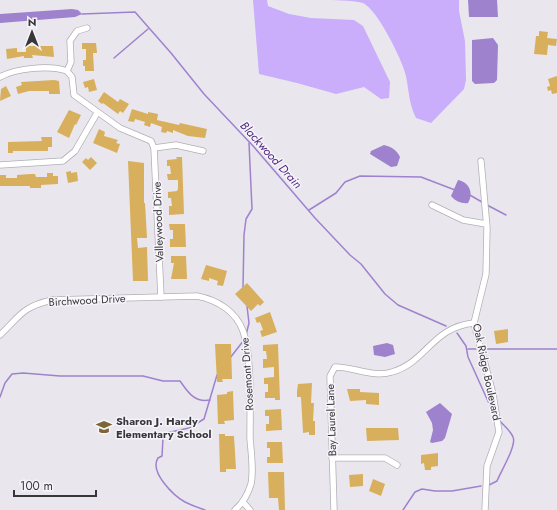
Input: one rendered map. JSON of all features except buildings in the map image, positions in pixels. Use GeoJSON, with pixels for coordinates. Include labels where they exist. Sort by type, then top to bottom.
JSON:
{"type":"FeatureCollection","features":[{"type":"Feature","properties":{"kind":"street"},"geometry":{"type":"LineString","coordinates":[[67,71],[71,62],[70,41],[77,31],[87,28]]}},
{"type":"Feature","properties":{"kind":"street"},"geometry":{"type":"LineString","coordinates":[[0,77],[8,72],[18,70],[59,68],[67,71],[72,77],[74,95],[97,113],[120,128],[151,141],[154,148],[176,145],[203,151]]}},
{"type":"Feature","properties":{"kind":"street"},"geometry":{"type":"LineString","coordinates":[[0,165],[63,161],[70,157],[97,113]]}},
{"type":"Feature","properties":{"kind":"street","name":"Valleywood Drive"},"geometry":{"type":"LineString","coordinates":[[154,148],[161,296]]}},
{"type":"Feature","properties":{"kind":"street","name":"Oak Ridge Boulevard"},"geometry":{"type":"LineString","coordinates":[[480,161],[486,224],[486,274],[474,323],[493,394],[499,432],[487,466],[485,510]]}},
{"type":"Feature","properties":{"kind":"street"},"geometry":{"type":"LineString","coordinates":[[432,205],[463,220],[486,224]]}},
{"type":"Feature","properties":{"kind":"street","name":"Birchwood Drive"},"geometry":{"type":"LineString","coordinates":[[0,335],[20,313],[41,303],[52,300],[161,296]]}},
{"type":"Feature","properties":{"kind":"street","name":"Rosemont Drive"},"geometry":{"type":"LineString","coordinates":[[161,296],[197,296],[217,302],[234,317],[243,331],[248,361],[251,484],[243,502],[235,510]]}},
{"type":"Feature","properties":{"kind":"street","name":"Bay Laurel Lane"},"geometry":{"type":"LineString","coordinates":[[334,510],[330,376],[335,367],[349,367],[375,375],[393,372],[416,359],[440,335],[460,325],[474,323]]}},
{"type":"Feature","properties":{"kind":"street"},"geometry":{"type":"LineString","coordinates":[[332,458],[385,458],[397,465]]}},
{"type":"Feature","properties":{"kind":"street"},"geometry":{"type":"LineString","coordinates":[[243,502],[250,510]]}},
{"type":"Feature","properties":{"kind":"shaded area"},"geometry":{"type":"Polygon","coordinates":[[[253,0],[267,0],[268,6],[289,14],[311,18],[354,20],[363,26],[390,82],[389,98],[381,99],[364,87],[336,94],[259,74],[253,0]]]}},
{"type":"Feature","properties":{"kind":"shaded area"},"geometry":{"type":"Polygon","coordinates":[[[321,0],[459,0],[459,11],[465,41],[466,80],[464,89],[431,123],[416,118],[411,103],[406,76],[400,59],[389,36],[369,7],[363,3],[321,0]]]}},
{"type":"Feature","properties":{"kind":"shaded area"},"geometry":{"type":"Polygon","coordinates":[[[468,0],[497,0],[498,17],[469,17],[468,0]]]}},
{"type":"Feature","properties":{"kind":"shaded area"},"geometry":{"type":"Polygon","coordinates":[[[72,9],[78,10],[82,14],[75,17],[0,23],[0,14],[72,9]]]}},
{"type":"Feature","properties":{"kind":"shaded area"},"geometry":{"type":"Polygon","coordinates":[[[493,38],[498,45],[497,80],[494,83],[475,84],[472,81],[472,40],[493,38]]]}},
{"type":"Feature","properties":{"kind":"shaded area"},"geometry":{"type":"Polygon","coordinates":[[[384,145],[397,152],[400,157],[397,166],[391,167],[370,154],[371,151],[384,145]]]}},
{"type":"Feature","properties":{"kind":"shaded area"},"geometry":{"type":"Polygon","coordinates":[[[458,180],[465,183],[469,188],[471,195],[468,203],[459,202],[451,196],[458,180]]]}},
{"type":"Feature","properties":{"kind":"shaded area"},"geometry":{"type":"Polygon","coordinates":[[[387,343],[393,345],[395,354],[385,357],[374,355],[373,346],[387,343]]]}},
{"type":"Feature","properties":{"kind":"shaded area"},"geometry":{"type":"Polygon","coordinates":[[[440,403],[452,414],[445,438],[442,441],[432,443],[430,442],[433,430],[432,423],[426,412],[440,403]]]}},
{"type":"Feature","properties":{"kind":"waterway","name":"Blackwood Drain"},"geometry":{"type":"LineString","coordinates":[[82,14],[135,12],[204,94],[254,147],[315,218],[350,255],[361,264],[385,294],[398,305],[446,326]]}},
{"type":"Feature","properties":{"kind":"waterway"},"geometry":{"type":"LineString","coordinates":[[114,58],[148,29]]}},
{"type":"Feature","properties":{"kind":"waterway"},"geometry":{"type":"LineString","coordinates":[[243,288],[244,235],[246,219],[252,209],[249,143]]}},
{"type":"Feature","properties":{"kind":"waterway"},"geometry":{"type":"LineString","coordinates":[[309,210],[336,193],[345,182],[360,176],[421,177],[455,190]]}},
{"type":"Feature","properties":{"kind":"waterway"},"geometry":{"type":"LineString","coordinates":[[468,194],[482,202]]}},
{"type":"Feature","properties":{"kind":"waterway"},"geometry":{"type":"LineString","coordinates":[[487,205],[506,215]]}},
{"type":"Feature","properties":{"kind":"waterway"},"geometry":{"type":"LineString","coordinates":[[246,335],[249,323],[247,306]]}},
{"type":"Feature","properties":{"kind":"waterway"},"geometry":{"type":"LineString","coordinates":[[457,333],[466,346],[468,357],[492,410]]}},
{"type":"Feature","properties":{"kind":"waterway"},"geometry":{"type":"LineString","coordinates":[[230,358],[244,340]]}},
{"type":"Feature","properties":{"kind":"waterway","name":"Blackwood Drain"},"geometry":{"type":"LineString","coordinates":[[468,349],[476,349]]}},
{"type":"Feature","properties":{"kind":"waterway","name":"Blackwood Drain"},"geometry":{"type":"LineString","coordinates":[[485,349],[557,349]]}},
{"type":"Feature","properties":{"kind":"waterway"},"geometry":{"type":"LineString","coordinates":[[0,397],[5,383],[12,374],[23,373],[60,376],[143,376],[163,381],[180,381],[192,396],[200,400],[210,400]]}},
{"type":"Feature","properties":{"kind":"waterway"},"geometry":{"type":"LineString","coordinates":[[205,510],[185,502],[175,495],[164,483],[157,470],[156,464],[158,458],[162,456],[163,438],[166,433],[189,428],[204,419],[217,375]]}},
{"type":"Feature","properties":{"kind":"waterway"},"geometry":{"type":"LineString","coordinates":[[489,485],[497,481],[511,452],[514,441],[511,433],[499,420]]}},
{"type":"Feature","properties":{"kind":"waterway"},"geometry":{"type":"LineString","coordinates":[[403,510],[415,492],[422,489],[452,491],[481,486]]}},
{"type":"Feature","properties":{"kind":"place","name":"Sharon J. Hardy Elementary School"},"geometry":{"type":"Point","coordinates":[104,427]}}]}
